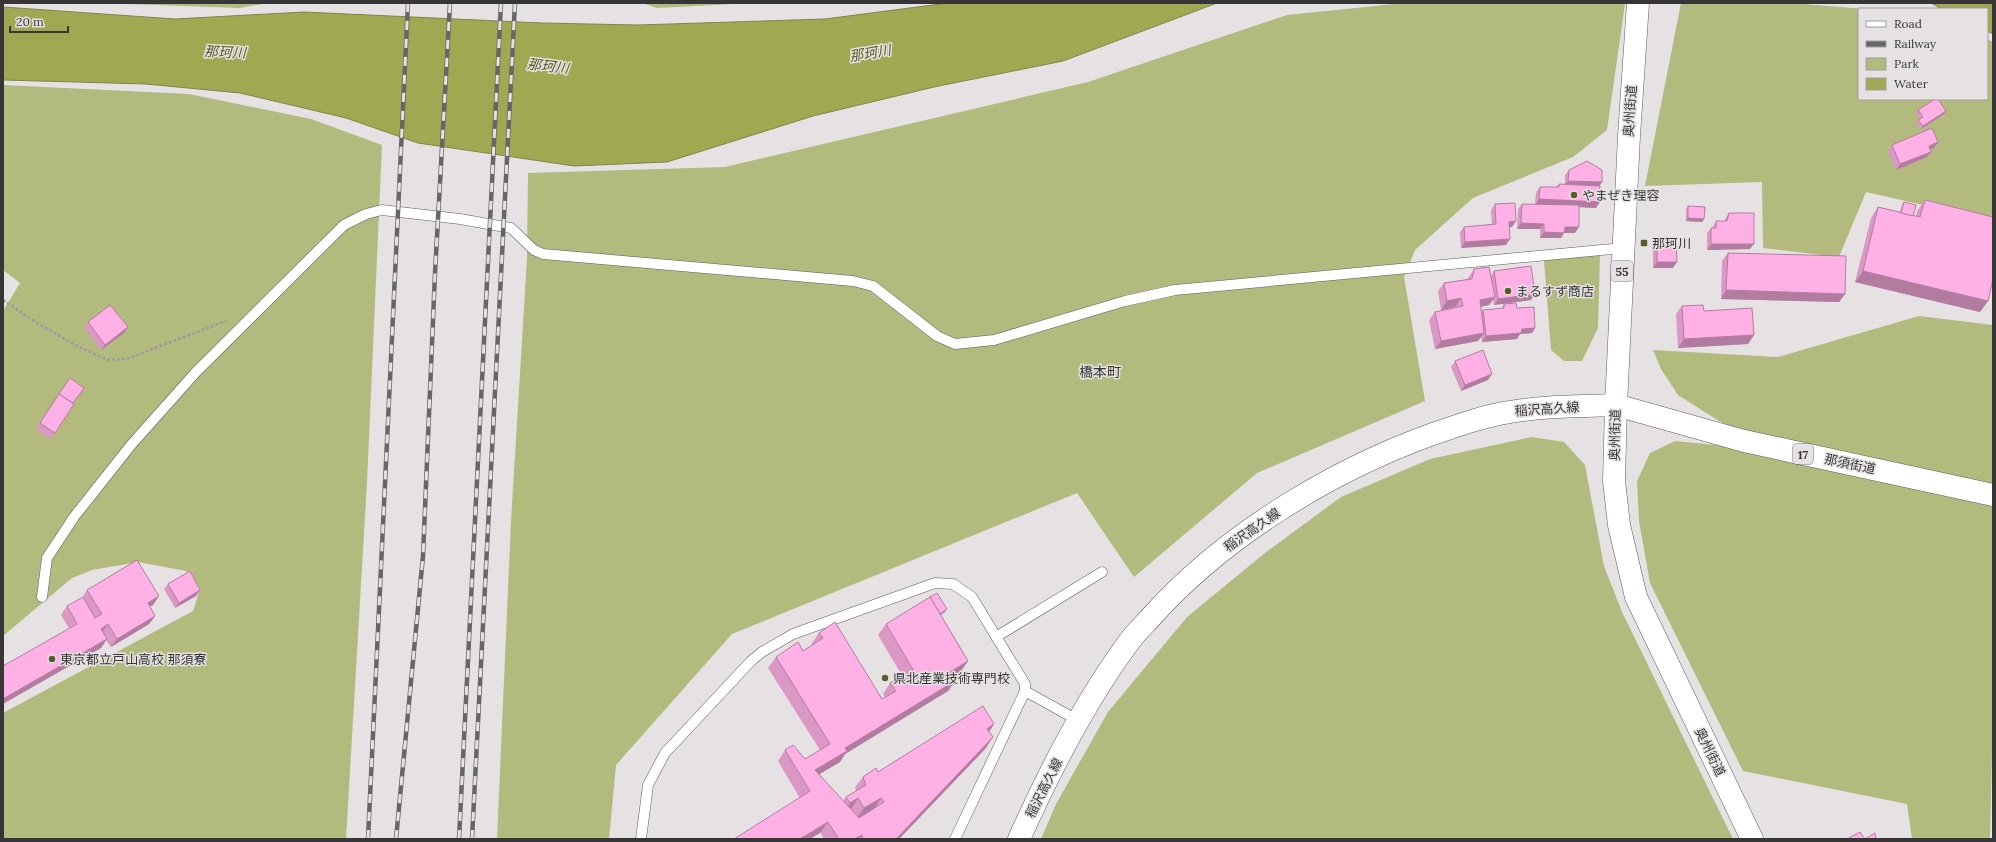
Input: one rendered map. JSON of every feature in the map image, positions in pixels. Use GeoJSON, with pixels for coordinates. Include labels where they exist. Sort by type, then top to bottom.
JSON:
{"type":"FeatureCollection","features":[{"type":"Feature","properties":{"kind":"main road","name":"奥州街道"},"geometry":{"type":"LineString","coordinates":[[1638,3],[1629,136],[1616,405],[1614,481],[1617,510],[1628,567],[1636,597],[1752,839]]}},
{"type":"Feature","properties":{"kind":"main road","name":"那須街道"},"geometry":{"type":"LineString","coordinates":[[1616,405],[1744,441],[1993,495]]}},
{"type":"Feature","properties":{"kind":"main road","name":"稲沢高久線"},"geometry":{"type":"LineString","coordinates":[[1019,839],[1043,785],[1079,721],[1127,644],[1173,593],[1220,553],[1276,513],[1328,480],[1395,448],[1472,421],[1509,412],[1562,406],[1616,405]]}},
{"type":"Feature","properties":{"kind":"lane"},"geometry":{"type":"LineString","coordinates":[[42,597],[47,558],[74,517],[131,444],[196,372],[344,225],[366,214],[382,210],[460,219],[511,228],[534,250],[543,254],[853,281],[873,286],[936,336],[955,344],[994,340],[1125,301],[1175,290],[1623,248]]}},
{"type":"Feature","properties":{"kind":"lane"},"geometry":{"type":"LineString","coordinates":[[996,637],[1102,572]]}},
{"type":"Feature","properties":{"kind":"lane"},"geometry":{"type":"LineString","coordinates":[[641,839],[648,785],[665,753],[751,661],[762,652],[793,634],[935,583],[953,584],[972,596],[1024,684],[1025,691],[955,839]]}},
{"type":"Feature","properties":{"kind":"lane"},"geometry":{"type":"LineString","coordinates":[[1025,691],[1079,721]]}},
{"type":"Feature","properties":{"kind":"path"},"geometry":{"type":"LineString","coordinates":[[3,300],[34,321],[75,345],[108,360],[126,359],[229,319]]}},
{"type":"Feature","properties":{"kind":"green space"},"geometry":{"type":"Polygon","coordinates":[[[99,3],[267,3],[240,8],[99,3]]]}},
{"type":"Feature","properties":{"kind":"green space"},"geometry":{"type":"Polygon","coordinates":[[[642,3],[754,3],[657,8],[642,3]]]}},
{"type":"Feature","properties":{"kind":"green space"},"geometry":{"type":"Polygon","coordinates":[[[1404,3],[1625,4],[1607,130],[1573,157],[1473,198],[1415,250],[1404,277],[1425,401],[1257,473],[1134,577],[1077,493],[732,634],[616,765],[609,839],[497,839],[511,521],[527,258],[528,173],[725,167],[1088,82],[1287,15],[1404,3]]]}},
{"type":"Feature","properties":{"kind":"green space"},"geometry":{"type":"Polygon","coordinates":[[[1681,3],[1791,3],[1858,8],[1858,100],[1988,100],[1988,40],[1993,42],[1993,221],[1866,192],[1839,257],[1763,248],[1762,182],[1645,186],[1681,3]]]}},
{"type":"Feature","properties":{"kind":"green space"},"geometry":{"type":"Polygon","coordinates":[[[3,85],[189,94],[311,119],[382,145],[367,483],[346,839],[3,839],[3,713],[193,611],[200,589],[186,571],[138,562],[92,570],[72,578],[3,636],[3,311],[20,283],[3,270],[3,85]]]}},
{"type":"Feature","properties":{"kind":"green space"},"geometry":{"type":"Polygon","coordinates":[[[1600,255],[1598,328],[1582,361],[1564,361],[1551,350],[1544,260],[1600,255]]]}},
{"type":"Feature","properties":{"kind":"green space"},"geometry":{"type":"Polygon","coordinates":[[[1919,316],[1993,325],[1993,704],[1990,839],[1912,839],[1907,804],[1743,771],[1650,583],[1639,521],[1637,481],[1650,453],[1675,441],[1755,449],[1759,439],[1719,421],[1678,395],[1661,369],[1653,350],[1778,357],[1919,316]]]}},
{"type":"Feature","properties":{"kind":"green space"},"geometry":{"type":"Polygon","coordinates":[[[1532,437],[1564,442],[1585,465],[1604,566],[1622,612],[1733,839],[1041,839],[1056,804],[1108,712],[1187,617],[1265,553],[1341,497],[1430,459],[1532,437]]]}},
{"type":"Feature","properties":{"kind":"water"},"geometry":{"type":"Polygon","coordinates":[[[948,3],[1217,3],[1063,61],[934,87],[813,116],[667,162],[574,166],[418,143],[346,118],[240,93],[146,84],[3,80],[3,7],[175,19],[304,12],[542,23],[638,25],[825,19],[948,3]]]}},
{"type":"Feature","properties":{"kind":"water"},"geometry":{"type":"Polygon","coordinates":[[[1931,3],[1993,3],[1993,34],[1988,32],[1988,8],[1940,8],[1931,3]]]}},
{"type":"Feature","properties":{"kind":"building"},"geometry":{"type":"Polygon","coordinates":[[[1933,100],[1939,100],[1946,111],[1923,126],[1918,120],[1923,117],[1918,110],[1933,100]]]}},
{"type":"Feature","properties":{"kind":"building"},"geometry":{"type":"Polygon","coordinates":[[[1932,128],[1938,142],[1929,146],[1931,152],[1900,164],[1892,145],[1932,128]]]}},
{"type":"Feature","properties":{"kind":"building"},"geometry":{"type":"Polygon","coordinates":[[[1587,161],[1602,170],[1602,182],[1568,181],[1569,170],[1587,161]]]}},
{"type":"Feature","properties":{"kind":"building"},"geometry":{"type":"Polygon","coordinates":[[[1559,184],[1600,186],[1600,202],[1539,199],[1540,187],[1559,187],[1559,184]]]}},
{"type":"Feature","properties":{"kind":"building"},"geometry":{"type":"Polygon","coordinates":[[[1925,200],[1993,217],[1993,279],[1988,301],[1863,271],[1878,207],[1920,217],[1925,200]]]}},
{"type":"Feature","properties":{"kind":"building"},"geometry":{"type":"Polygon","coordinates":[[[1904,202],[1916,205],[1913,216],[1901,213],[1904,202]]]}},
{"type":"Feature","properties":{"kind":"building"},"geometry":{"type":"Polygon","coordinates":[[[1515,203],[1516,221],[1509,222],[1510,239],[1465,242],[1464,227],[1496,224],[1495,204],[1515,203]]]}},
{"type":"Feature","properties":{"kind":"building"},"geometry":{"type":"Polygon","coordinates":[[[1522,204],[1579,205],[1579,227],[1565,227],[1564,233],[1544,232],[1544,224],[1521,223],[1522,204]]]}},
{"type":"Feature","properties":{"kind":"building"},"geometry":{"type":"Polygon","coordinates":[[[1688,206],[1705,207],[1704,219],[1688,218],[1688,206]]]}},
{"type":"Feature","properties":{"kind":"building"},"geometry":{"type":"Polygon","coordinates":[[[1729,213],[1754,213],[1754,244],[1711,244],[1711,228],[1716,228],[1716,221],[1727,221],[1729,213]]]}},
{"type":"Feature","properties":{"kind":"building"},"geometry":{"type":"Polygon","coordinates":[[[1657,240],[1676,240],[1677,262],[1657,262],[1657,240]]]}},
{"type":"Feature","properties":{"kind":"building"},"geometry":{"type":"Polygon","coordinates":[[[1728,253],[1846,256],[1845,294],[1726,290],[1728,253]]]}},
{"type":"Feature","properties":{"kind":"building"},"geometry":{"type":"Polygon","coordinates":[[[1531,266],[1535,294],[1498,299],[1494,271],[1531,266]]]}},
{"type":"Feature","properties":{"kind":"building"},"geometry":{"type":"Polygon","coordinates":[[[1489,267],[1495,297],[1480,300],[1484,333],[1441,341],[1435,312],[1463,306],[1461,298],[1447,301],[1444,283],[1472,279],[1474,269],[1489,267]]]}},
{"type":"Feature","properties":{"kind":"building"},"geometry":{"type":"Polygon","coordinates":[[[1516,303],[1517,308],[1534,307],[1535,328],[1522,329],[1521,333],[1486,336],[1483,310],[1504,308],[1504,304],[1516,303]]]}},
{"type":"Feature","properties":{"kind":"building"},"geometry":{"type":"Polygon","coordinates":[[[110,305],[128,327],[105,345],[88,322],[110,305]]]}},
{"type":"Feature","properties":{"kind":"building"},"geometry":{"type":"Polygon","coordinates":[[[1703,305],[1704,311],[1752,308],[1754,335],[1684,339],[1682,306],[1703,305]]]}},
{"type":"Feature","properties":{"kind":"building"},"geometry":{"type":"Polygon","coordinates":[[[1483,350],[1492,374],[1465,385],[1455,361],[1483,350]]]}},
{"type":"Feature","properties":{"kind":"building"},"geometry":{"type":"Polygon","coordinates":[[[70,378],[84,388],[73,403],[59,394],[70,378]]]}},
{"type":"Feature","properties":{"kind":"building"},"geometry":{"type":"Polygon","coordinates":[[[59,394],[74,404],[55,433],[40,423],[59,394]]]}},
{"type":"Feature","properties":{"kind":"building"},"geometry":{"type":"Polygon","coordinates":[[[137,560],[159,596],[148,603],[155,616],[117,639],[108,624],[101,629],[107,639],[3,699],[3,666],[77,624],[67,606],[83,597],[95,618],[102,614],[87,590],[137,560]]]}},
{"type":"Feature","properties":{"kind":"building"},"geometry":{"type":"Polygon","coordinates":[[[190,571],[200,590],[179,603],[168,584],[190,571]]]}},
{"type":"Feature","properties":{"kind":"building"},"geometry":{"type":"Polygon","coordinates":[[[937,593],[947,609],[940,614],[930,597],[937,593]]]}},
{"type":"Feature","properties":{"kind":"building"},"geometry":{"type":"Polygon","coordinates":[[[930,597],[968,661],[950,672],[955,681],[845,748],[847,751],[815,770],[859,818],[884,802],[881,798],[864,808],[858,798],[850,803],[846,797],[866,785],[863,777],[876,768],[878,772],[983,706],[994,724],[987,729],[993,737],[896,839],[863,839],[862,835],[854,839],[839,839],[828,822],[800,839],[734,839],[810,791],[785,750],[793,745],[805,759],[830,744],[776,657],[798,642],[803,651],[823,638],[819,633],[835,622],[882,699],[896,691],[890,683],[900,677],[905,685],[918,678],[886,624],[930,597]]]}},
{"type":"Feature","properties":{"kind":"building"},"geometry":{"type":"Polygon","coordinates":[[[1860,832],[1865,839],[1847,839],[1860,832]]]}},
{"type":"Feature","properties":{"kind":"building"},"geometry":{"type":"Polygon","coordinates":[[[1875,833],[1876,839],[1865,839],[1875,833]]]}},
{"type":"Feature","properties":{"kind":"railway"},"geometry":{"type":"LineString","coordinates":[[368,839],[408,3]]}},
{"type":"Feature","properties":{"kind":"railway"},"geometry":{"type":"LineString","coordinates":[[396,839],[423,556],[435,273],[450,3]]}},
{"type":"Feature","properties":{"kind":"railway"},"geometry":{"type":"LineString","coordinates":[[459,839],[501,3]]}},
{"type":"Feature","properties":{"kind":"railway"},"geometry":{"type":"LineString","coordinates":[[472,839],[515,3]]}},
{"type":"Feature","properties":{"kind":"place","name":"やまぜき理容"},"geometry":{"type":"Point","coordinates":[1574,195]}},
{"type":"Feature","properties":{"kind":"place","name":"那珂川"},"geometry":{"type":"Point","coordinates":[1644,243]}},
{"type":"Feature","properties":{"kind":"place","name":"まるすず商店"},"geometry":{"type":"Point","coordinates":[1508,291]}},
{"type":"Feature","properties":{"kind":"place","name":"東京都立戸山高校 那須寮"},"geometry":{"type":"Point","coordinates":[52,659]}},
{"type":"Feature","properties":{"kind":"place","name":"県北産業技術専門校"},"geometry":{"type":"Point","coordinates":[885,678]}},
{"type":"Feature","properties":{"kind":"district","name":"橋本町"},"geometry":{"type":"Point","coordinates":[1100,372]}}]}
